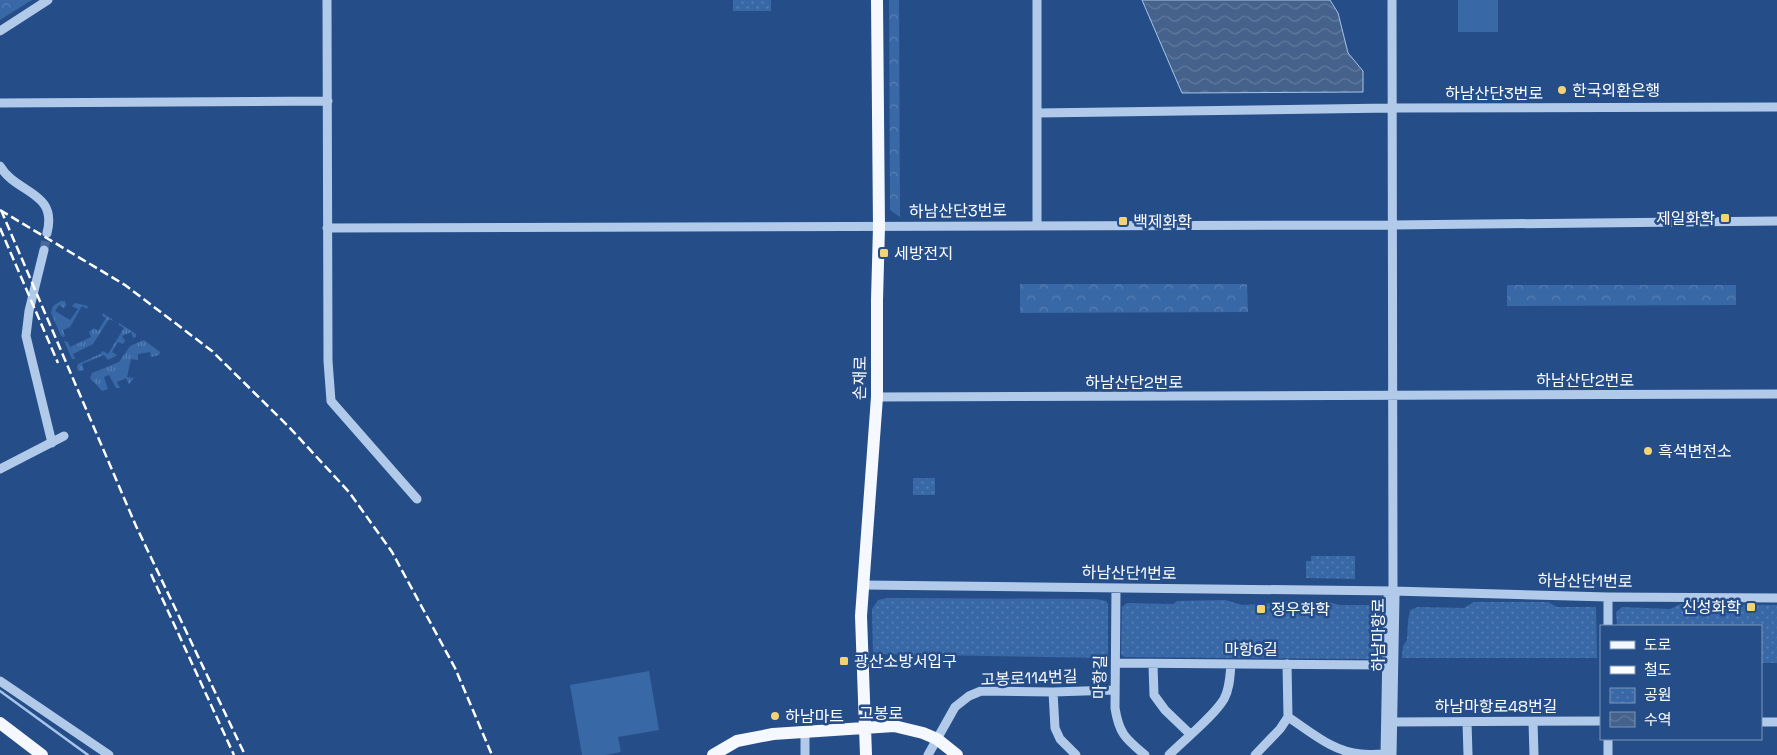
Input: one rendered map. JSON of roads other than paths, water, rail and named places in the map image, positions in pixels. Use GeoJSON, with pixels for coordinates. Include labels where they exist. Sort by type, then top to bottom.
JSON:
{"type":"FeatureCollection","features":[{"type":"Feature","properties":{"kind":"main road","name":"손재로"},"geometry":{"type":"LineString","coordinates":[[866,755],[860,616],[864,585],[877,397],[879,227],[877,0]]}},
{"type":"Feature","properties":{"kind":"main road"},"geometry":{"type":"LineString","coordinates":[[0,723],[42,755]]}},
{"type":"Feature","properties":{"kind":"main road","name":"고봉로"},"geometry":{"type":"LineString","coordinates":[[713,755],[742,740],[773,734],[894,726],[923,733],[937,739],[957,755]]}},
{"type":"Feature","properties":{"kind":"street"},"geometry":{"type":"LineString","coordinates":[[0,31],[48,0]]}},
{"type":"Feature","properties":{"kind":"street"},"geometry":{"type":"LineString","coordinates":[[327,0],[328,361],[331,401],[417,499]]}},
{"type":"Feature","properties":{"kind":"street"},"geometry":{"type":"LineString","coordinates":[[1037,0],[1037,225]]}},
{"type":"Feature","properties":{"kind":"street"},"geometry":{"type":"LineString","coordinates":[[1392,0],[1393,591]]}},
{"type":"Feature","properties":{"kind":"street"},"geometry":{"type":"LineString","coordinates":[[0,103],[328,101]]}},
{"type":"Feature","properties":{"kind":"street","name":"하남산단3번로"},"geometry":{"type":"LineString","coordinates":[[1038,113],[1392,108],[1777,107]]}},
{"type":"Feature","properties":{"kind":"street"},"geometry":{"type":"LineString","coordinates":[[0,166],[11,178],[39,197],[44,203],[50,223],[47,233]]}},
{"type":"Feature","properties":{"kind":"street","name":"하남산단3번로"},"geometry":{"type":"LineString","coordinates":[[327,228],[1392,225],[1777,221]]}},
{"type":"Feature","properties":{"kind":"street"},"geometry":{"type":"LineString","coordinates":[[44,250],[29,311],[26,336],[52,443]]}},
{"type":"Feature","properties":{"kind":"street","name":"하남산단2번로"},"geometry":{"type":"LineString","coordinates":[[877,397],[1777,394]]}},
{"type":"Feature","properties":{"kind":"street"},"geometry":{"type":"LineString","coordinates":[[0,469],[64,436]]}},
{"type":"Feature","properties":{"kind":"street","name":"하남산단1번로"},"geometry":{"type":"LineString","coordinates":[[864,585],[1393,591],[1608,597],[1777,598]]}},
{"type":"Feature","properties":{"kind":"street","name":"마항길"},"geometry":{"type":"LineString","coordinates":[[1116,588],[1115,708],[1118,723],[1126,739],[1145,755]]}},
{"type":"Feature","properties":{"kind":"street","name":"하남마항로"},"geometry":{"type":"LineString","coordinates":[[1393,591],[1395,596],[1392,722],[1387,755],[1386,665],[1388,596],[1393,591]]}},
{"type":"Feature","properties":{"kind":"street"},"geometry":{"type":"LineString","coordinates":[[1608,597],[1608,625]]}},
{"type":"Feature","properties":{"kind":"street","name":"마항6길"},"geometry":{"type":"LineString","coordinates":[[1116,663],[1153,665],[1386,665]]}},
{"type":"Feature","properties":{"kind":"street"},"geometry":{"type":"LineString","coordinates":[[1169,755],[1210,715],[1224,698],[1230,683],[1231,664]]}},
{"type":"Feature","properties":{"kind":"street"},"geometry":{"type":"LineString","coordinates":[[1255,755],[1280,729],[1288,717],[1287,664]]}},
{"type":"Feature","properties":{"kind":"street"},"geometry":{"type":"LineString","coordinates":[[1153,665],[1154,695],[1165,710],[1190,734]]}},
{"type":"Feature","properties":{"kind":"street"},"geometry":{"type":"LineString","coordinates":[[0,681],[109,755]]}},
{"type":"Feature","properties":{"kind":"street","name":"고봉로114번길"},"geometry":{"type":"LineString","coordinates":[[928,755],[955,707],[969,696],[981,691],[1053,692],[1115,690]]}},
{"type":"Feature","properties":{"kind":"street"},"geometry":{"type":"LineString","coordinates":[[1053,692],[1055,728],[1060,739],[1076,755]]}},
{"type":"Feature","properties":{"kind":"street"},"geometry":{"type":"LineString","coordinates":[[1288,717],[1331,746],[1344,751],[1387,755]]}},
{"type":"Feature","properties":{"kind":"street","name":"하남마항로48번길"},"geometry":{"type":"LineString","coordinates":[[1392,722],[1600,721]]}},
{"type":"Feature","properties":{"kind":"street"},"geometry":{"type":"LineString","coordinates":[[1467,722],[1468,755]]}},
{"type":"Feature","properties":{"kind":"street"},"geometry":{"type":"LineString","coordinates":[[1533,722],[1534,755]]}},
{"type":"Feature","properties":{"kind":"street"},"geometry":{"type":"LineString","coordinates":[[1762,722],[1777,722]]}},
{"type":"Feature","properties":{"kind":"street"},"geometry":{"type":"LineString","coordinates":[[805,755],[806,731]]}},
{"type":"Feature","properties":{"kind":"street"},"geometry":{"type":"LineString","coordinates":[[1608,740],[1608,755]]}},
{"type":"Feature","properties":{"kind":"water"},"geometry":{"type":"Polygon","coordinates":[[[1142,0],[1330,0],[1338,13],[1348,53],[1363,71],[1363,92],[1182,93],[1142,0]]]}},
{"type":"Feature","properties":{"kind":"waterway"},"geometry":{"type":"LineString","coordinates":[[0,691],[88,755]]}},
{"type":"Feature","properties":{"kind":"tunnel"},"geometry":{"type":"LineString","coordinates":[[44,250],[47,233]]}},
{"type":"Feature","properties":{"kind":"railway"},"geometry":{"type":"LineString","coordinates":[[0,210],[125,285],[212,351],[289,427],[349,492],[392,552],[455,668],[492,755]]}},
{"type":"Feature","properties":{"kind":"railway"},"geometry":{"type":"LineString","coordinates":[[1,210],[136,526],[245,755]]}},
{"type":"Feature","properties":{"kind":"railway"},"geometry":{"type":"LineString","coordinates":[[0,228],[58,363]]}},
{"type":"Feature","properties":{"kind":"railway"},"geometry":{"type":"LineString","coordinates":[[151,574],[234,755]]}},
{"type":"Feature","properties":{"kind":"place","name":"한국외환은행"},"geometry":{"type":"Point","coordinates":[1562,90]}},
{"type":"Feature","properties":{"kind":"place","name":"제일화학"},"geometry":{"type":"Point","coordinates":[1725,218]}},
{"type":"Feature","properties":{"kind":"place","name":"백제화학"},"geometry":{"type":"Point","coordinates":[1123,221]}},
{"type":"Feature","properties":{"kind":"place","name":"세방전지"},"geometry":{"type":"Point","coordinates":[884,253]}},
{"type":"Feature","properties":{"kind":"place","name":"흑석변전소"},"geometry":{"type":"Point","coordinates":[1648,451]}},
{"type":"Feature","properties":{"kind":"place","name":"신성화학"},"geometry":{"type":"Point","coordinates":[1751,607]}},
{"type":"Feature","properties":{"kind":"place","name":"정우화학"},"geometry":{"type":"Point","coordinates":[1261,609]}},
{"type":"Feature","properties":{"kind":"place","name":"광산소방서입구"},"geometry":{"type":"Point","coordinates":[844,661]}},
{"type":"Feature","properties":{"kind":"place","name":"하남마트"},"geometry":{"type":"Point","coordinates":[775,716]}}]}
